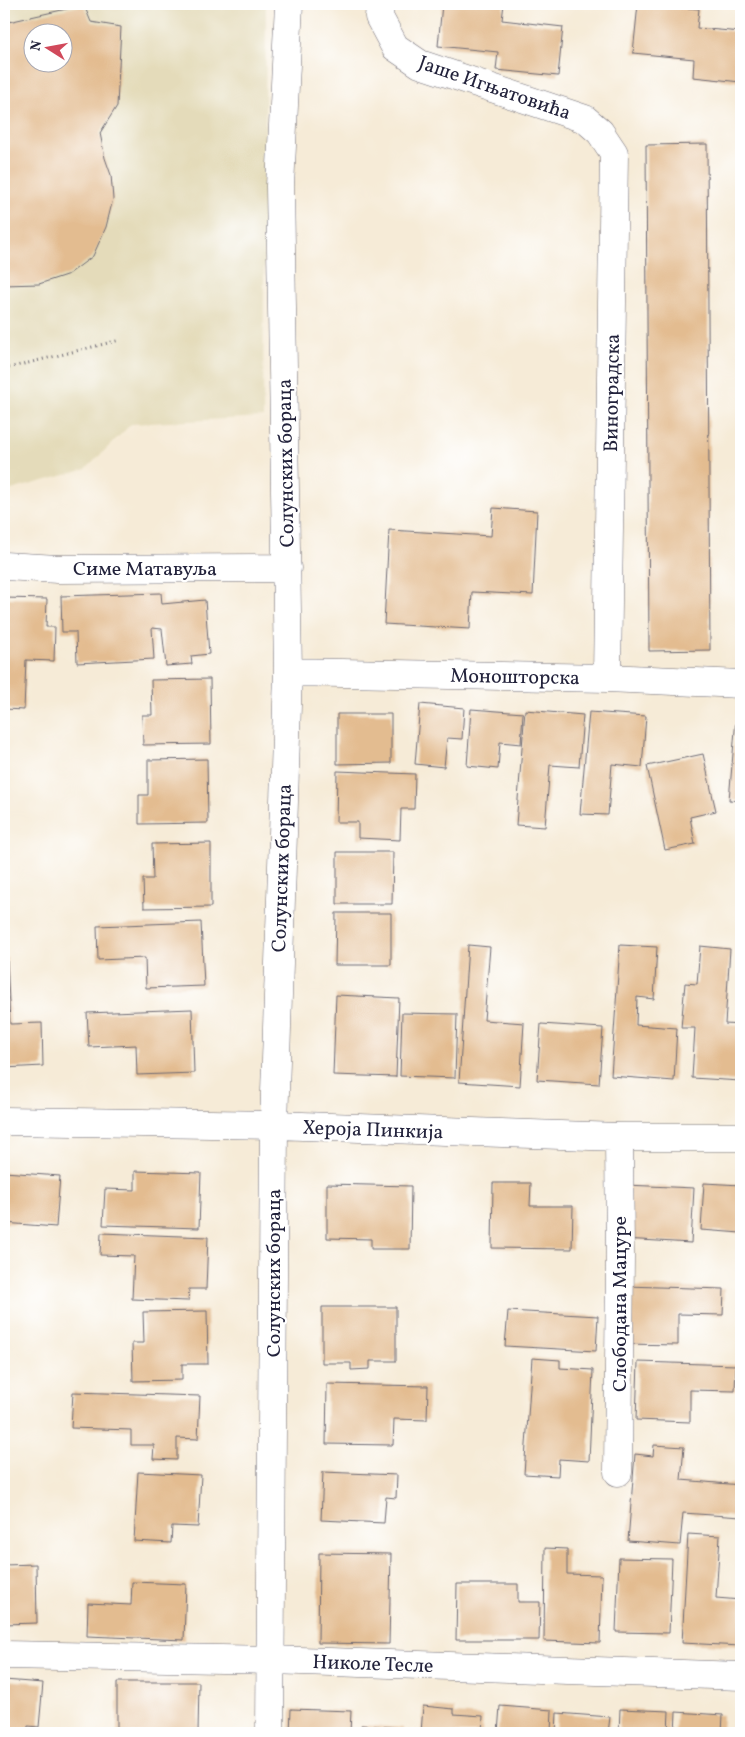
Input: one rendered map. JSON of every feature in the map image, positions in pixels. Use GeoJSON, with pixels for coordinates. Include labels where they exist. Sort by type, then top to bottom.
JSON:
{"type":"FeatureCollection","features":[{"type":"Feature","properties":{"kind":"street","name":"Солунских бораца"},"geometry":{"type":"LineString","coordinates":[[270,1733],[274,1126],[288,672],[280,186],[289,4]]}},
{"type":"Feature","properties":{"kind":"street","name":"Јаше Игњатовића"},"geometry":{"type":"LineString","coordinates":[[380,4],[379,17],[395,47],[420,64],[585,119]]}},
{"type":"Feature","properties":{"kind":"street","name":"Виноградска"},"geometry":{"type":"LineString","coordinates":[[585,119],[600,132],[614,153],[607,678]]}},
{"type":"Feature","properties":{"kind":"street","name":"Симе Матавуља"},"geometry":{"type":"LineString","coordinates":[[4,566],[58,569],[286,568]]}},
{"type":"Feature","properties":{"kind":"street","name":"Моношторска"},"geometry":{"type":"LineString","coordinates":[[288,672],[607,678],[741,684]]}},
{"type":"Feature","properties":{"kind":"street","name":"Хероја Пинкија"},"geometry":{"type":"LineString","coordinates":[[4,1121],[274,1126],[619,1137],[741,1137]]}},
{"type":"Feature","properties":{"kind":"street","name":"Слободана Мацуре"},"geometry":{"type":"LineString","coordinates":[[618,1472],[619,1137]]}},
{"type":"Feature","properties":{"kind":"street","name":"Николе Тесле"},"geometry":{"type":"LineString","coordinates":[[4,1655],[271,1660],[741,1676]]}},
{"type":"Feature","properties":{"kind":"path"},"geometry":{"type":"LineString","coordinates":[[4,369],[120,340]]}},
{"type":"Feature","properties":{"kind":"shaded area"},"geometry":{"type":"Polygon","coordinates":[[[4,4],[266,4],[263,417],[131,424],[86,469],[4,492],[4,4]]]}},
{"type":"Feature","properties":{"kind":"building"},"geometry":{"type":"Polygon","coordinates":[[[442,4],[504,4],[502,20],[563,27],[558,76],[496,70],[498,52],[438,46],[442,4]]]}},
{"type":"Feature","properties":{"kind":"building"},"geometry":{"type":"Polygon","coordinates":[[[638,4],[699,9],[697,28],[741,32],[741,82],[693,77],[694,59],[633,53],[638,4]]]}},
{"type":"Feature","properties":{"kind":"building"},"geometry":{"type":"Polygon","coordinates":[[[84,5],[91,22],[121,27],[117,106],[100,133],[111,175],[113,199],[106,227],[93,256],[69,274],[39,284],[4,285],[4,23],[84,5]]]}},
{"type":"Feature","properties":{"kind":"building"},"geometry":{"type":"Polygon","coordinates":[[[707,144],[710,650],[649,651],[646,145],[707,144]]]}},
{"type":"Feature","properties":{"kind":"building"},"geometry":{"type":"Polygon","coordinates":[[[493,508],[537,511],[533,595],[472,592],[470,629],[384,624],[389,530],[491,536],[493,508]]]}},
{"type":"Feature","properties":{"kind":"building"},"geometry":{"type":"Polygon","coordinates":[[[161,593],[162,604],[205,600],[209,654],[191,656],[192,664],[166,666],[162,629],[152,628],[154,659],[77,663],[76,632],[62,632],[61,596],[161,593]]]}},
{"type":"Feature","properties":{"kind":"building"},"geometry":{"type":"Polygon","coordinates":[[[4,598],[47,599],[46,627],[55,627],[54,661],[26,660],[24,710],[4,709],[4,598]]]}},
{"type":"Feature","properties":{"kind":"building"},"geometry":{"type":"Polygon","coordinates":[[[210,679],[211,744],[143,745],[142,715],[152,715],[151,680],[210,679]]]}},
{"type":"Feature","properties":{"kind":"building"},"geometry":{"type":"Polygon","coordinates":[[[420,704],[464,708],[462,739],[447,738],[444,767],[415,764],[420,704]]]}},
{"type":"Feature","properties":{"kind":"building"},"geometry":{"type":"Polygon","coordinates":[[[737,707],[741,707],[741,801],[729,800],[737,707]]]}},
{"type":"Feature","properties":{"kind":"building"},"geometry":{"type":"Polygon","coordinates":[[[471,709],[523,713],[521,744],[500,742],[498,769],[467,766],[471,709]]]}},
{"type":"Feature","properties":{"kind":"building"},"geometry":{"type":"Polygon","coordinates":[[[525,710],[583,715],[579,767],[550,765],[545,827],[516,825],[525,710]]]}},
{"type":"Feature","properties":{"kind":"building"},"geometry":{"type":"Polygon","coordinates":[[[589,712],[646,716],[642,767],[612,764],[608,815],[580,814],[589,712]]]}},
{"type":"Feature","properties":{"kind":"building"},"geometry":{"type":"Polygon","coordinates":[[[337,714],[391,714],[391,763],[337,764],[337,714]]]}},
{"type":"Feature","properties":{"kind":"building"},"geometry":{"type":"Polygon","coordinates":[[[703,754],[716,811],[690,817],[695,844],[665,850],[647,766],[703,754]]]}},
{"type":"Feature","properties":{"kind":"building"},"geometry":{"type":"Polygon","coordinates":[[[207,759],[208,823],[139,824],[139,795],[148,795],[148,760],[207,759]]]}},
{"type":"Feature","properties":{"kind":"building"},"geometry":{"type":"Polygon","coordinates":[[[337,771],[415,774],[414,809],[401,809],[400,840],[358,838],[358,822],[336,822],[337,771]]]}},
{"type":"Feature","properties":{"kind":"building"},"geometry":{"type":"Polygon","coordinates":[[[211,843],[211,907],[144,908],[143,879],[153,879],[152,844],[211,843]]]}},
{"type":"Feature","properties":{"kind":"building"},"geometry":{"type":"Polygon","coordinates":[[[337,852],[393,852],[392,904],[337,904],[337,852]]]}},
{"type":"Feature","properties":{"kind":"building"},"geometry":{"type":"Polygon","coordinates":[[[336,913],[391,913],[391,965],[335,965],[336,913]]]}},
{"type":"Feature","properties":{"kind":"building"},"geometry":{"type":"Polygon","coordinates":[[[201,922],[204,986],[146,988],[145,958],[98,960],[97,926],[201,922]]]}},
{"type":"Feature","properties":{"kind":"building"},"geometry":{"type":"Polygon","coordinates":[[[468,945],[490,947],[484,1020],[524,1023],[520,1086],[459,1082],[468,945]]]}},
{"type":"Feature","properties":{"kind":"building"},"geometry":{"type":"Polygon","coordinates":[[[620,945],[657,947],[654,999],[637,997],[636,1025],[677,1028],[674,1081],[611,1076],[620,945]]]}},
{"type":"Feature","properties":{"kind":"building"},"geometry":{"type":"Polygon","coordinates":[[[700,946],[730,949],[725,1024],[741,1025],[741,1081],[692,1078],[695,1028],[681,1028],[685,983],[697,984],[700,946]]]}},
{"type":"Feature","properties":{"kind":"building"},"geometry":{"type":"Polygon","coordinates":[[[4,958],[7,958],[10,1024],[42,1023],[43,1066],[4,1068],[4,958]]]}},
{"type":"Feature","properties":{"kind":"building"},"geometry":{"type":"Polygon","coordinates":[[[336,995],[399,998],[396,1077],[333,1075],[336,995]]]}},
{"type":"Feature","properties":{"kind":"building"},"geometry":{"type":"Polygon","coordinates":[[[192,1009],[194,1073],[137,1075],[136,1045],[89,1047],[87,1013],[192,1009]]]}},
{"type":"Feature","properties":{"kind":"building"},"geometry":{"type":"Polygon","coordinates":[[[402,1013],[457,1014],[455,1078],[400,1076],[402,1013]]]}},
{"type":"Feature","properties":{"kind":"building"},"geometry":{"type":"Polygon","coordinates":[[[541,1024],[603,1028],[599,1084],[537,1080],[541,1024]]]}},
{"type":"Feature","properties":{"kind":"building"},"geometry":{"type":"Polygon","coordinates":[[[135,1171],[201,1173],[199,1228],[103,1225],[105,1189],[135,1190],[135,1171]]]}},
{"type":"Feature","properties":{"kind":"building"},"geometry":{"type":"Polygon","coordinates":[[[4,1172],[60,1176],[56,1227],[4,1223],[4,1172]]]}},
{"type":"Feature","properties":{"kind":"building"},"geometry":{"type":"Polygon","coordinates":[[[493,1183],[531,1183],[530,1206],[573,1206],[572,1249],[492,1248],[493,1183]]]}},
{"type":"Feature","properties":{"kind":"building"},"geometry":{"type":"Polygon","coordinates":[[[704,1183],[741,1185],[741,1233],[701,1230],[704,1183]]]}},
{"type":"Feature","properties":{"kind":"building"},"geometry":{"type":"Polygon","coordinates":[[[327,1184],[411,1186],[410,1249],[371,1249],[371,1239],[327,1238],[327,1184]]]}},
{"type":"Feature","properties":{"kind":"building"},"geometry":{"type":"Polygon","coordinates":[[[626,1185],[694,1188],[691,1243],[624,1239],[626,1185]]]}},
{"type":"Feature","properties":{"kind":"building"},"geometry":{"type":"Polygon","coordinates":[[[101,1233],[208,1237],[206,1289],[189,1289],[188,1301],[132,1299],[134,1256],[100,1255],[101,1233]]]}},
{"type":"Feature","properties":{"kind":"building"},"geometry":{"type":"Polygon","coordinates":[[[626,1286],[724,1289],[723,1315],[678,1314],[678,1345],[624,1344],[626,1286]]]}},
{"type":"Feature","properties":{"kind":"building"},"geometry":{"type":"Polygon","coordinates":[[[322,1307],[396,1307],[396,1361],[370,1361],[370,1369],[351,1370],[351,1363],[322,1363],[322,1307]]]}},
{"type":"Feature","properties":{"kind":"building"},"geometry":{"type":"Polygon","coordinates":[[[207,1311],[208,1364],[182,1364],[182,1380],[133,1381],[132,1343],[144,1343],[143,1312],[207,1311]]]}},
{"type":"Feature","properties":{"kind":"building"},"geometry":{"type":"Polygon","coordinates":[[[508,1311],[598,1316],[596,1351],[505,1346],[508,1311]]]}},
{"type":"Feature","properties":{"kind":"building"},"geometry":{"type":"Polygon","coordinates":[[[532,1358],[560,1360],[560,1368],[593,1370],[589,1461],[559,1459],[558,1476],[524,1474],[532,1358]]]}},
{"type":"Feature","properties":{"kind":"building"},"geometry":{"type":"Polygon","coordinates":[[[638,1362],[736,1365],[735,1391],[690,1390],[690,1422],[636,1420],[638,1362]]]}},
{"type":"Feature","properties":{"kind":"building"},"geometry":{"type":"Polygon","coordinates":[[[327,1384],[428,1386],[427,1420],[394,1419],[393,1445],[326,1444],[327,1384]]]}},
{"type":"Feature","properties":{"kind":"building"},"geometry":{"type":"Polygon","coordinates":[[[73,1392],[200,1396],[198,1439],[177,1438],[177,1460],[153,1459],[154,1445],[131,1445],[131,1430],[71,1428],[73,1392]]]}},
{"type":"Feature","properties":{"kind":"building"},"geometry":{"type":"Polygon","coordinates":[[[654,1445],[684,1447],[681,1480],[741,1485],[741,1517],[683,1513],[680,1545],[628,1541],[635,1454],[653,1456],[654,1445]]]}},
{"type":"Feature","properties":{"kind":"building"},"geometry":{"type":"Polygon","coordinates":[[[138,1472],[201,1475],[198,1527],[172,1526],[171,1543],[134,1541],[138,1472]]]}},
{"type":"Feature","properties":{"kind":"building"},"geometry":{"type":"Polygon","coordinates":[[[323,1472],[397,1475],[396,1498],[386,1497],[384,1523],[321,1520],[323,1472]]]}},
{"type":"Feature","properties":{"kind":"building"},"geometry":{"type":"Polygon","coordinates":[[[688,1534],[720,1536],[716,1598],[741,1600],[741,1646],[682,1643],[688,1534]]]}},
{"type":"Feature","properties":{"kind":"building"},"geometry":{"type":"Polygon","coordinates":[[[545,1548],[567,1549],[567,1574],[602,1575],[600,1643],[544,1641],[545,1548]]]}},
{"type":"Feature","properties":{"kind":"building"},"geometry":{"type":"Polygon","coordinates":[[[319,1553],[391,1554],[389,1644],[318,1643],[319,1553]]]}},
{"type":"Feature","properties":{"kind":"building"},"geometry":{"type":"Polygon","coordinates":[[[619,1558],[672,1559],[669,1633],[616,1632],[619,1558]]]}},
{"type":"Feature","properties":{"kind":"building"},"geometry":{"type":"Polygon","coordinates":[[[36,1564],[37,1623],[4,1624],[4,1565],[36,1564]]]}},
{"type":"Feature","properties":{"kind":"building"},"geometry":{"type":"Polygon","coordinates":[[[132,1582],[186,1584],[184,1640],[87,1636],[88,1603],[131,1605],[132,1582]]]}},
{"type":"Feature","properties":{"kind":"building"},"geometry":{"type":"Polygon","coordinates":[[[457,1584],[518,1584],[518,1602],[540,1602],[539,1640],[456,1640],[457,1584]]]}},
{"type":"Feature","properties":{"kind":"building"},"geometry":{"type":"Polygon","coordinates":[[[4,1680],[43,1683],[39,1727],[28,1726],[27,1733],[4,1733],[4,1680]]]}},
{"type":"Feature","properties":{"kind":"building"},"geometry":{"type":"Polygon","coordinates":[[[117,1682],[199,1682],[198,1733],[117,1733],[117,1682]]]}},
{"type":"Feature","properties":{"kind":"building"},"geometry":{"type":"Polygon","coordinates":[[[423,1706],[454,1709],[454,1714],[483,1716],[482,1733],[421,1733],[423,1706]]]}},
{"type":"Feature","properties":{"kind":"building"},"geometry":{"type":"Polygon","coordinates":[[[500,1706],[552,1710],[551,1733],[498,1733],[500,1706]]]}},
{"type":"Feature","properties":{"kind":"building"},"geometry":{"type":"Polygon","coordinates":[[[291,1709],[351,1711],[350,1733],[290,1733],[291,1709]]]}},
{"type":"Feature","properties":{"kind":"building"},"geometry":{"type":"Polygon","coordinates":[[[620,1709],[669,1711],[668,1733],[619,1733],[620,1709]]]}},
{"type":"Feature","properties":{"kind":"building"},"geometry":{"type":"Polygon","coordinates":[[[676,1712],[723,1715],[722,1733],[675,1733],[676,1712]]]}},
{"type":"Feature","properties":{"kind":"building"},"geometry":{"type":"Polygon","coordinates":[[[557,1713],[610,1717],[608,1733],[556,1733],[557,1713]]]}},
{"type":"Feature","properties":{"kind":"building"},"geometry":{"type":"Polygon","coordinates":[[[361,1725],[403,1728],[403,1733],[361,1733],[361,1725]]]}}]}
